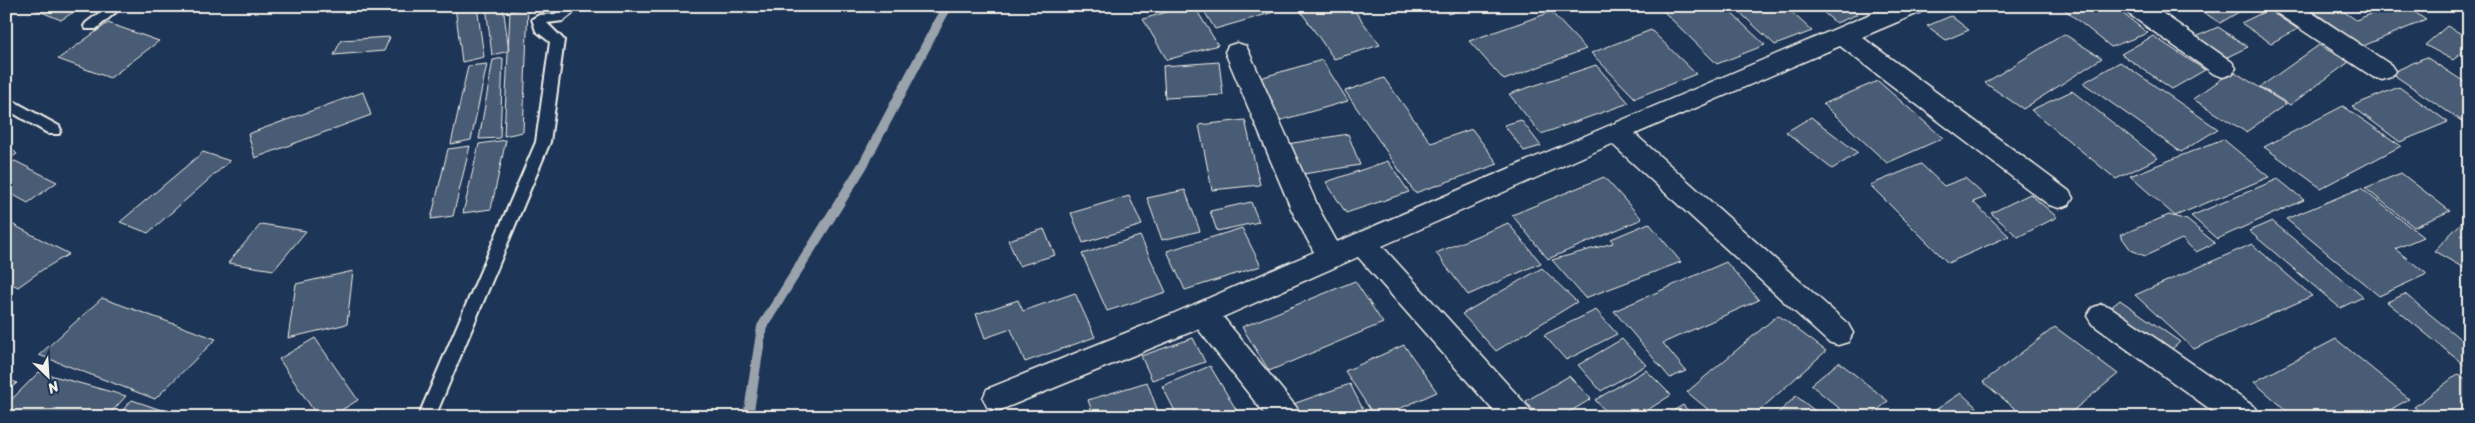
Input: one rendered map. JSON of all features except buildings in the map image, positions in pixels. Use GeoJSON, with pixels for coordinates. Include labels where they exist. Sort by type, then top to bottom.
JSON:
{"type":"FeatureCollection","features":[{"type":"Feature","properties":{"kind":"street"},"geometry":{"type":"LineString","coordinates":[[998,398],[1203,314],[1330,256],[1912,6]]}},
{"type":"Feature","properties":{"kind":"street"},"geometry":{"type":"LineString","coordinates":[[2135,6],[2223,68]]}},
{"type":"Feature","properties":{"kind":"street"},"geometry":{"type":"LineString","coordinates":[[2284,6],[2382,71]]}},
{"type":"Feature","properties":{"kind":"street"},"geometry":{"type":"LineString","coordinates":[[1843,35],[2059,198]]}},
{"type":"Feature","properties":{"kind":"street"},"geometry":{"type":"LineString","coordinates":[[1237,52],[1306,210],[1330,256]]}},
{"type":"Feature","properties":{"kind":"street"},"geometry":{"type":"LineString","coordinates":[[1616,132],[1838,333]]}},
{"type":"Feature","properties":{"kind":"street"},"geometry":{"type":"LineString","coordinates":[[1362,243],[1518,417]]}},
{"type":"Feature","properties":{"kind":"street"},"geometry":{"type":"LineString","coordinates":[[1203,314],[1286,417]]}},
{"type":"Feature","properties":{"kind":"street"},"geometry":{"type":"LineString","coordinates":[[2102,316],[2245,417]]}},
{"type":"Feature","properties":{"kind":"lane"},"geometry":{"type":"LineString","coordinates":[[90,26],[117,6]]}},
{"type":"Feature","properties":{"kind":"lane"},"geometry":{"type":"LineString","coordinates":[[426,417],[543,142],[558,40],[541,28],[539,19],[558,18],[576,6]]}},
{"type":"Feature","properties":{"kind":"lane"},"geometry":{"type":"LineString","coordinates":[[6,102],[54,130]]}},
{"type":"Feature","properties":{"kind":"waterway"},"geometry":{"type":"LineString","coordinates":[[748,417],[762,327],[863,165],[947,6]]}}]}
